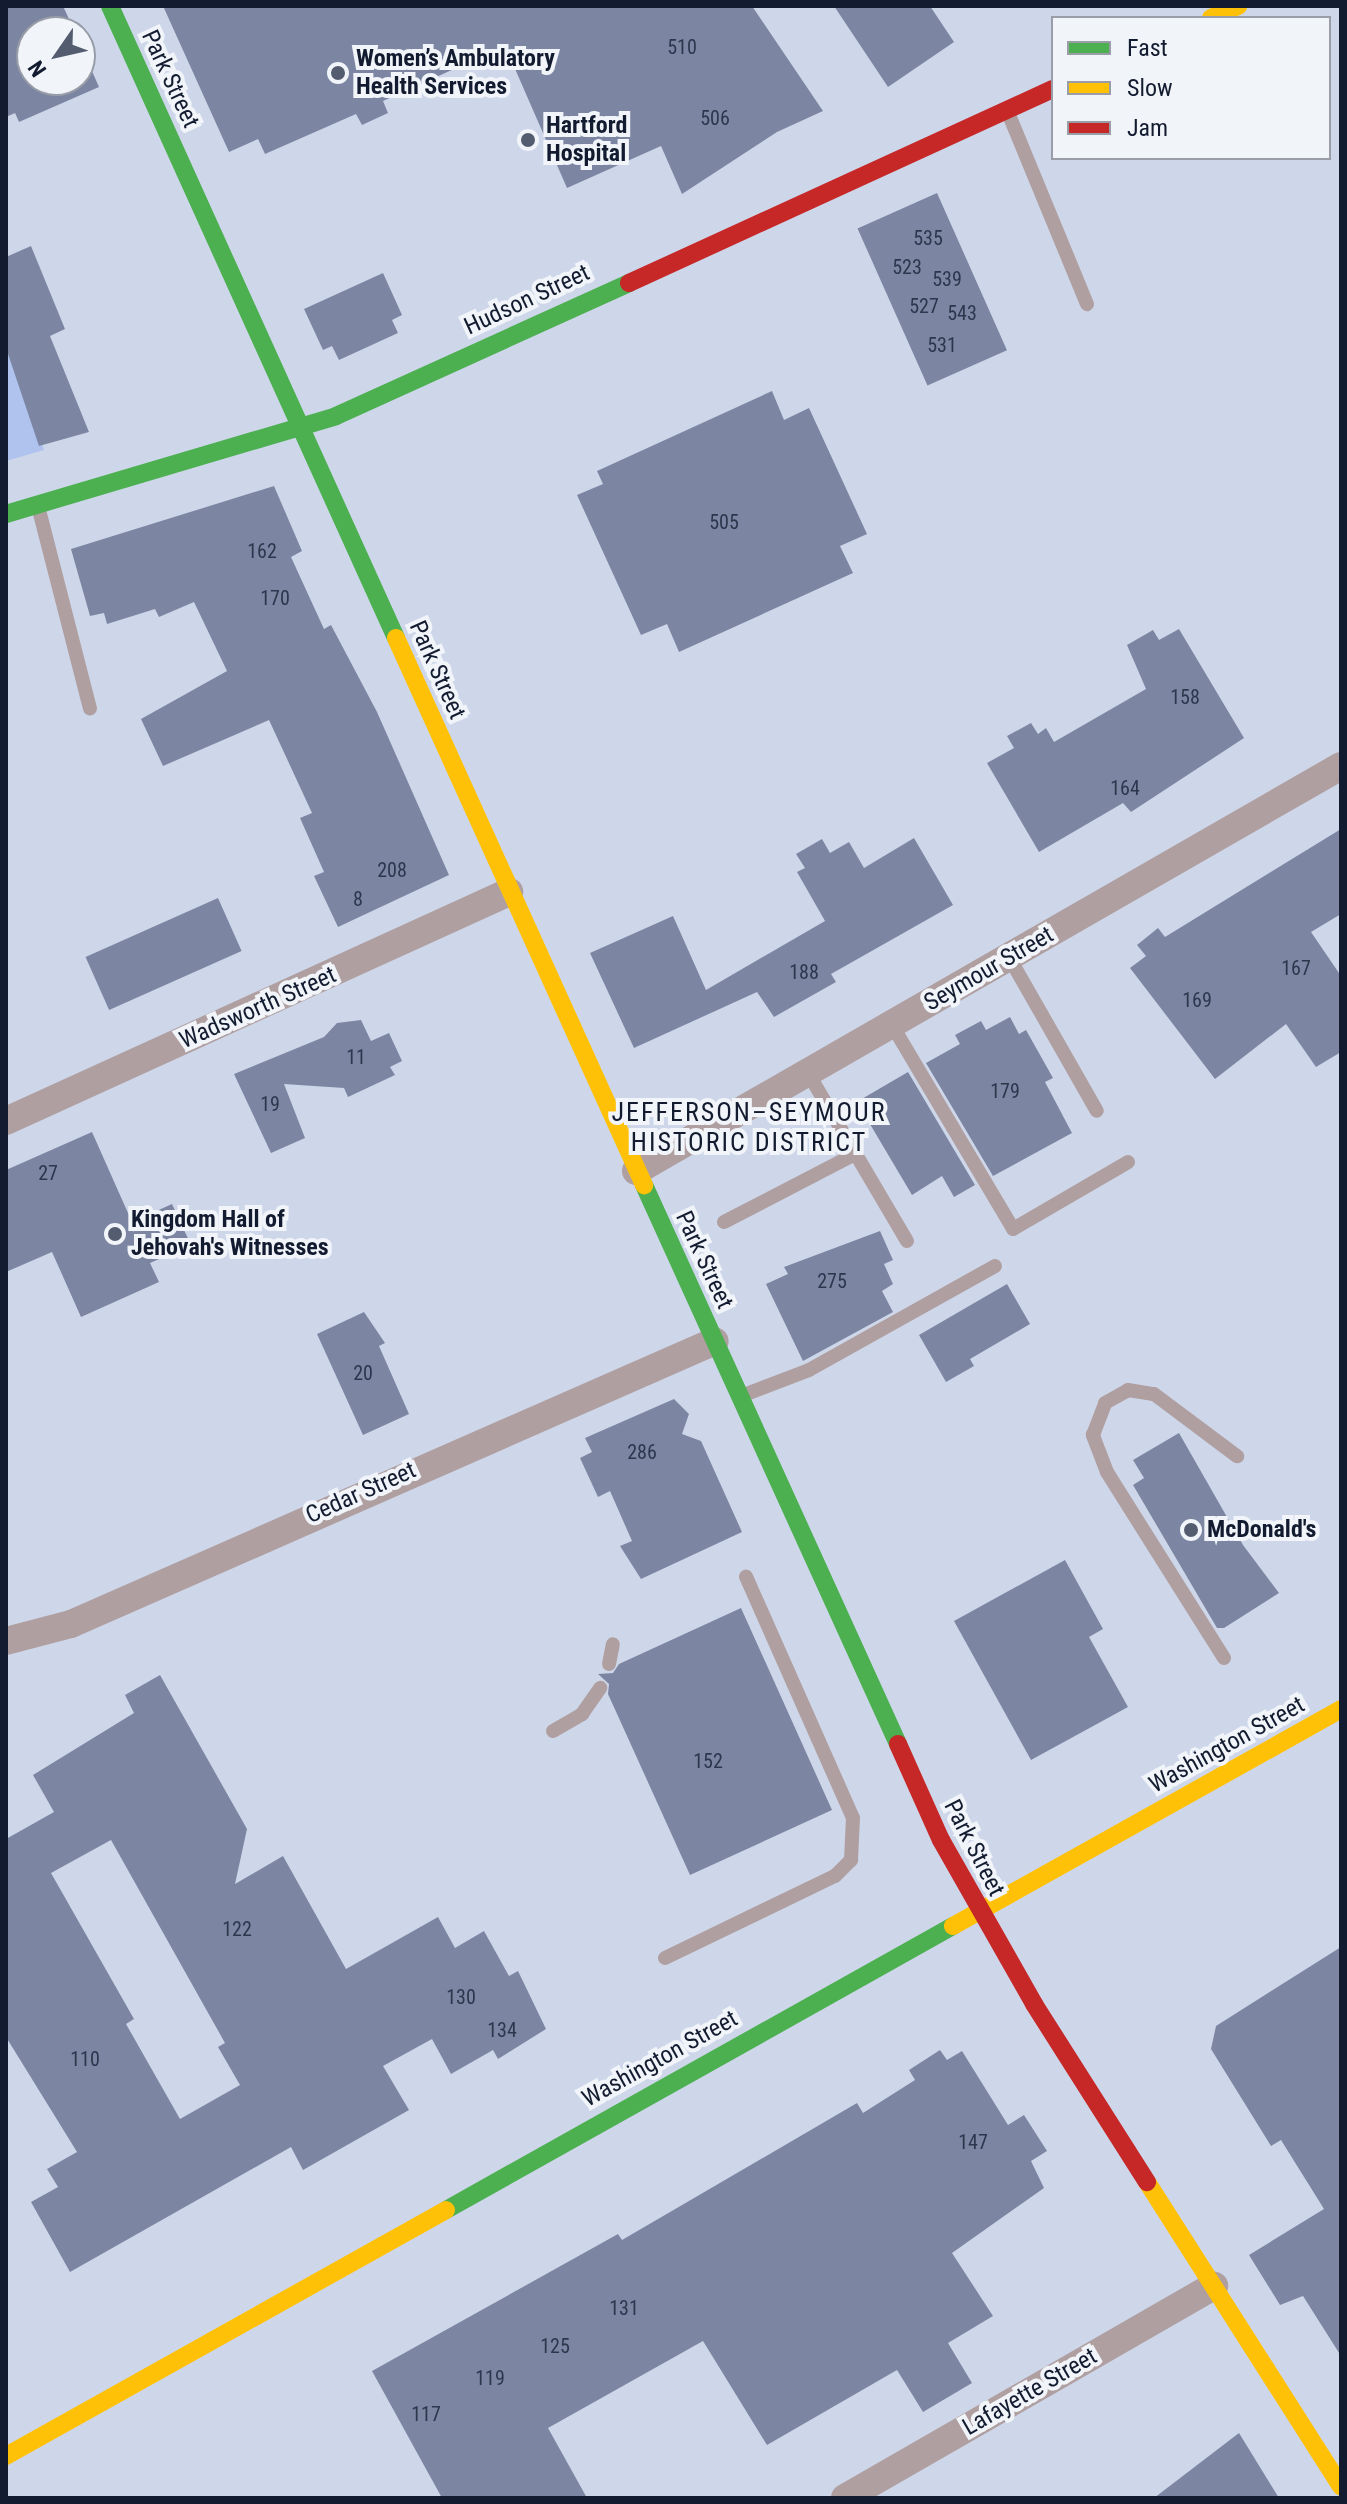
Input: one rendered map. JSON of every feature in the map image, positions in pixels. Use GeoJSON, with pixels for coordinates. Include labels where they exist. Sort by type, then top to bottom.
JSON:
{"type":"FeatureCollection","features":[{"type":"Feature","properties":{"kind":"main road","name":"Park Street"},"geometry":{"type":"LineString","coordinates":[[110,6],[636,1171],[979,1911],[1341,2487]]}},
{"type":"Feature","properties":{"kind":"main road"},"geometry":{"type":"LineString","coordinates":[[1216,16],[1238,6]]}},
{"type":"Feature","properties":{"kind":"main road","name":"Hudson Street"},"geometry":{"type":"LineString","coordinates":[[6,514],[303,428],[1051,90]]}},
{"type":"Feature","properties":{"kind":"main road","name":"Washington Street"},"geometry":{"type":"LineString","coordinates":[[6,2456],[1341,1709]]}},
{"type":"Feature","properties":{"kind":"street","name":"Seymour Street"},"geometry":{"type":"LineString","coordinates":[[636,1171],[1341,766]]}},
{"type":"Feature","properties":{"kind":"street","name":"Wadsworth Street"},"geometry":{"type":"LineString","coordinates":[[6,1121],[509,892]]}},
{"type":"Feature","properties":{"kind":"street","name":"Cedar Street"},"geometry":{"type":"LineString","coordinates":[[6,1641],[71,1624],[715,1341]]}},
{"type":"Feature","properties":{"kind":"street","name":"Lafayette Street"},"geometry":{"type":"LineString","coordinates":[[845,2498],[1214,2286]]}},
{"type":"Feature","properties":{"kind":"lane"},"geometry":{"type":"LineString","coordinates":[[1007,109],[1087,304]]}},
{"type":"Feature","properties":{"kind":"lane"},"geometry":{"type":"LineString","coordinates":[[38,505],[90,708]]}},
{"type":"Feature","properties":{"kind":"lane"},"geometry":{"type":"LineString","coordinates":[[1009,957],[1097,1111]]}},
{"type":"Feature","properties":{"kind":"lane"},"geometry":{"type":"LineString","coordinates":[[892,1025],[1013,1229],[1128,1162]]}},
{"type":"Feature","properties":{"kind":"lane"},"geometry":{"type":"LineString","coordinates":[[808,1073],[907,1241]]}},
{"type":"Feature","properties":{"kind":"lane"},"geometry":{"type":"LineString","coordinates":[[724,1222],[855,1154]]}},
{"type":"Feature","properties":{"kind":"lane"},"geometry":{"type":"LineString","coordinates":[[740,1397],[809,1370],[995,1266]]}},
{"type":"Feature","properties":{"kind":"lane"},"geometry":{"type":"LineString","coordinates":[[1224,1658],[1107,1472],[1093,1435],[1105,1403],[1128,1390],[1141,1392],[1197,1420],[1237,1456]]}},
{"type":"Feature","properties":{"kind":"lane"},"geometry":{"type":"LineString","coordinates":[[665,1958],[835,1876],[851,1860],[853,1818],[746,1577]]}},
{"type":"Feature","properties":{"kind":"lane"},"geometry":{"type":"LineString","coordinates":[[609,1664],[613,1644]]}},
{"type":"Feature","properties":{"kind":"lane"},"geometry":{"type":"LineString","coordinates":[[553,1731],[582,1714],[600,1688]]}},
{"type":"Feature","properties":{"kind":"shaded area"},"geometry":{"type":"Polygon","coordinates":[[[12,352],[44,450],[6,461],[6,355],[12,352]]]}},
{"type":"Feature","properties":{"kind":"building"},"geometry":{"type":"Polygon","coordinates":[[[6,6],[63,6],[68,16],[16,16],[16,96],[78,96],[19,122],[15,113],[6,117],[6,6]]]}},
{"type":"Feature","properties":{"kind":"building"},"geometry":{"type":"Polygon","coordinates":[[[163,6],[752,6],[823,111],[777,132],[682,194],[661,146],[567,188],[505,46],[383,101],[388,113],[362,125],[356,114],[265,154],[258,139],[229,152],[163,6]]]}},
{"type":"Feature","properties":{"kind":"building"},"geometry":{"type":"Polygon","coordinates":[[[834,6],[930,6],[954,42],[888,87],[834,6]]]}},
{"type":"Feature","properties":{"kind":"building"},"geometry":{"type":"Polygon","coordinates":[[[937,193],[1007,350],[927,386],[858,228],[937,193]]]}},
{"type":"Feature","properties":{"kind":"building"},"geometry":{"type":"Polygon","coordinates":[[[31,246],[65,329],[50,336],[89,432],[39,446],[6,348],[6,257],[31,246]]]}},
{"type":"Feature","properties":{"kind":"building"},"geometry":{"type":"Polygon","coordinates":[[[383,273],[402,315],[392,320],[398,333],[339,360],[332,346],[323,350],[304,309],[383,273]]]}},
{"type":"Feature","properties":{"kind":"building"},"geometry":{"type":"Polygon","coordinates":[[[772,391],[784,420],[809,408],[867,534],[840,546],[853,573],[679,652],[667,624],[641,635],[577,495],[603,484],[597,471],[772,391]]]}},
{"type":"Feature","properties":{"kind":"building"},"geometry":{"type":"Polygon","coordinates":[[[274,486],[302,551],[291,557],[324,629],[331,625],[377,712],[449,875],[338,927],[314,876],[324,872],[300,818],[312,813],[269,720],[163,766],[141,719],[227,671],[194,602],[159,617],[155,609],[107,624],[104,613],[90,616],[71,549],[274,486]]]}},
{"type":"Feature","properties":{"kind":"building"},"geometry":{"type":"Polygon","coordinates":[[[1179,629],[1244,738],[1131,812],[1123,803],[1039,852],[987,763],[1014,748],[1007,736],[1031,723],[1038,734],[1046,728],[1054,742],[1146,689],[1127,645],[1153,630],[1159,640],[1179,629]]]}},
{"type":"Feature","properties":{"kind":"building"},"geometry":{"type":"Polygon","coordinates":[[[1341,829],[1341,914],[1311,932],[1341,976],[1341,1052],[1316,1067],[1286,1024],[1215,1079],[1130,968],[1146,956],[1137,945],[1158,928],[1165,937],[1341,829]]]}},
{"type":"Feature","properties":{"kind":"building"},"geometry":{"type":"Polygon","coordinates":[[[914,838],[953,905],[831,974],[836,982],[774,1017],[757,992],[634,1048],[590,953],[673,916],[706,990],[825,921],[797,872],[805,868],[796,854],[822,839],[830,853],[849,842],[864,868],[914,838]]]}},
{"type":"Feature","properties":{"kind":"building"},"geometry":{"type":"Polygon","coordinates":[[[218,898],[242,951],[109,1010],[86,957],[218,898]]]}},
{"type":"Feature","properties":{"kind":"building"},"geometry":{"type":"Polygon","coordinates":[[[1010,1017],[1019,1034],[1026,1030],[1053,1078],[1045,1082],[1072,1133],[993,1176],[926,1063],[960,1044],[955,1035],[981,1021],[986,1030],[1010,1017]]]}},
{"type":"Feature","properties":{"kind":"building"},"geometry":{"type":"Polygon","coordinates":[[[361,1020],[371,1041],[389,1033],[402,1061],[390,1067],[395,1075],[348,1097],[344,1088],[284,1084],[305,1138],[271,1153],[234,1074],[324,1037],[337,1023],[361,1020]]]}},
{"type":"Feature","properties":{"kind":"building"},"geometry":{"type":"Polygon","coordinates":[[[908,1072],[975,1185],[954,1197],[942,1176],[912,1195],[864,1114],[860,1100],[908,1072]]]}},
{"type":"Feature","properties":{"kind":"building","name":"Kingdom Hall of Jehovah's Witnesses"},"geometry":{"type":"Polygon","coordinates":[[[92,1132],[132,1222],[172,1204],[191,1245],[150,1263],[159,1282],[81,1317],[52,1252],[6,1272],[6,1170],[92,1132]]]}},
{"type":"Feature","properties":{"kind":"building"},"geometry":{"type":"Polygon","coordinates":[[[880,1231],[893,1260],[884,1264],[893,1284],[882,1291],[893,1312],[803,1361],[766,1284],[788,1274],[784,1267],[880,1231]]]}},
{"type":"Feature","properties":{"kind":"building"},"geometry":{"type":"Polygon","coordinates":[[[1007,1284],[1030,1324],[970,1359],[974,1366],[946,1382],[919,1335],[1007,1284]]]}},
{"type":"Feature","properties":{"kind":"building"},"geometry":{"type":"Polygon","coordinates":[[[364,1312],[385,1343],[379,1346],[409,1414],[363,1435],[317,1334],[364,1312]]]}},
{"type":"Feature","properties":{"kind":"building"},"geometry":{"type":"Polygon","coordinates":[[[674,1399],[689,1414],[682,1434],[701,1441],[742,1532],[641,1579],[620,1546],[632,1541],[610,1491],[598,1497],[580,1458],[592,1452],[585,1438],[674,1399]]]}},
{"type":"Feature","properties":{"kind":"building","name":"McDonald's"},"geometry":{"type":"Polygon","coordinates":[[[1179,1433],[1243,1545],[1279,1593],[1224,1628],[1217,1628],[1133,1485],[1144,1478],[1133,1460],[1179,1433]]]}},
{"type":"Feature","properties":{"kind":"building"},"geometry":{"type":"Polygon","coordinates":[[[1065,1560],[1103,1629],[1089,1637],[1128,1707],[1031,1760],[954,1621],[1065,1560]]]}},
{"type":"Feature","properties":{"kind":"building"},"geometry":{"type":"Polygon","coordinates":[[[741,1608],[832,1810],[690,1875],[608,1694],[609,1684],[598,1674],[613,1673],[619,1664],[741,1608]]]}},
{"type":"Feature","properties":{"kind":"building"},"geometry":{"type":"Polygon","coordinates":[[[160,1675],[247,1829],[235,1884],[283,1856],[346,1969],[438,1917],[455,1948],[484,1931],[509,1976],[518,1971],[546,2029],[498,2059],[493,2050],[451,2074],[432,2039],[383,2066],[409,2110],[303,2170],[291,2147],[70,2272],[31,2202],[58,2187],[47,2169],[77,2152],[6,2037],[6,1839],[54,1812],[33,1775],[134,1713],[125,1695],[160,1675]],[[111,1840],[51,1873],[134,2019],[126,2024],[180,2119],[240,2085],[218,2047],[225,2043],[111,1840]]]}},
{"type":"Feature","properties":{"kind":"building"},"geometry":{"type":"Polygon","coordinates":[[[1341,1947],[1341,2356],[1303,2296],[1280,2305],[1249,2255],[1324,2209],[1281,2140],[1271,2146],[1211,2049],[1216,2026],[1341,1947]]]}},
{"type":"Feature","properties":{"kind":"building"},"geometry":{"type":"Polygon","coordinates":[[[940,2050],[947,2060],[962,2051],[1008,2125],[1024,2115],[1047,2151],[1031,2161],[1044,2188],[952,2253],[993,2316],[948,2343],[972,2383],[923,2412],[897,2370],[767,2445],[703,2341],[548,2428],[587,2498],[442,2498],[372,2371],[618,2234],[622,2240],[857,2103],[863,2113],[915,2080],[909,2070],[940,2050]]]}},
{"type":"Feature","properties":{"kind":"building"},"geometry":{"type":"Polygon","coordinates":[[[1239,2433],[1279,2498],[1154,2498],[1239,2433]]]}},
{"type":"Feature","properties":{"kind":"traffic: fast"},"geometry":{"type":"LineString","coordinates":[[110,6],[396,638]]}},
{"type":"Feature","properties":{"kind":"traffic: fast"},"geometry":{"type":"LineString","coordinates":[[6,514],[336,416],[629,283]]}},
{"type":"Feature","properties":{"kind":"traffic: fast"},"geometry":{"type":"LineString","coordinates":[[644,1185],[898,1744]]}},
{"type":"Feature","properties":{"kind":"traffic: fast"},"geometry":{"type":"LineString","coordinates":[[446,2210],[953,1926]]}},
{"type":"Feature","properties":{"kind":"traffic: slow"},"geometry":{"type":"LineString","coordinates":[[1216,16],[1238,6]]}},
{"type":"Feature","properties":{"kind":"traffic: slow"},"geometry":{"type":"LineString","coordinates":[[396,638],[644,1185]]}},
{"type":"Feature","properties":{"kind":"traffic: slow"},"geometry":{"type":"LineString","coordinates":[[953,1926],[1341,1709]]}},
{"type":"Feature","properties":{"kind":"traffic: slow"},"geometry":{"type":"LineString","coordinates":[[1147,2182],[1341,2487]]}},
{"type":"Feature","properties":{"kind":"traffic: slow"},"geometry":{"type":"LineString","coordinates":[[6,2456],[446,2210]]}},
{"type":"Feature","properties":{"kind":"traffic: jam"},"geometry":{"type":"LineString","coordinates":[[629,283],[1051,90]]}},
{"type":"Feature","properties":{"kind":"traffic: jam"},"geometry":{"type":"LineString","coordinates":[[898,1744],[941,1840],[1034,2004],[1147,2182]]}},
{"type":"Feature","properties":{"kind":"place","name":"Women’s Ambulatory Health Services"},"geometry":{"type":"Point","coordinates":[338,73]}},
{"type":"Feature","properties":{"kind":"place","name":"Hartford Hospital"},"geometry":{"type":"Point","coordinates":[528,140]}},
{"type":"Feature","properties":{"kind":"place","name":"Kingdom Hall of Jehovah's Witnesses"},"geometry":{"type":"Point","coordinates":[115,1234]}},
{"type":"Feature","properties":{"kind":"place","name":"McDonald's"},"geometry":{"type":"Point","coordinates":[1191,1530]}},
{"type":"Feature","properties":{"kind":"district","name":"JEFFERSON–SEYMOUR HISTORIC DISTRICT"},"geometry":{"type":"Point","coordinates":[749,1128]}}]}
